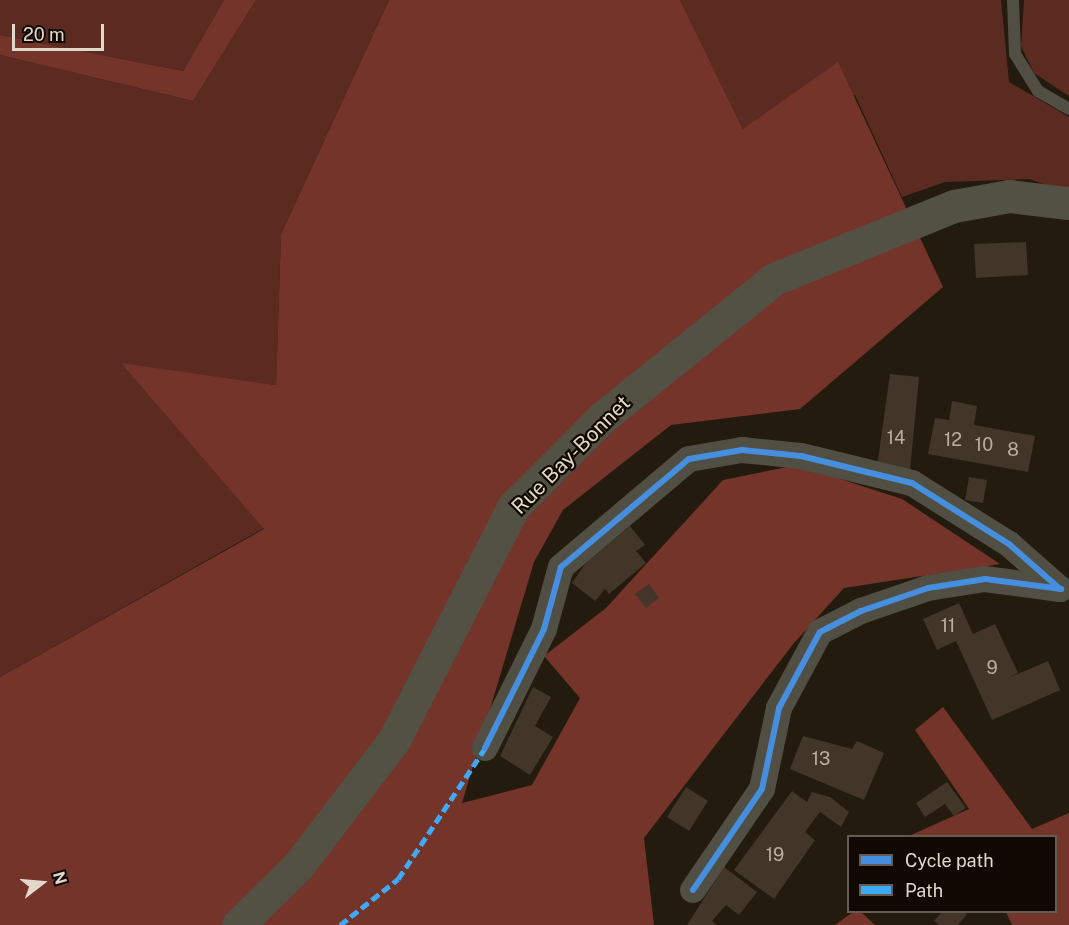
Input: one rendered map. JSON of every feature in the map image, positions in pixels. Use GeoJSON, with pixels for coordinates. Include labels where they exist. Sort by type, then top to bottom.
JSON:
{"type":"FeatureCollection","features":[{"type":"Feature","properties":{"kind":"main road","name":"Rue Bay-Bonnet"},"geometry":{"type":"LineString","coordinates":[[238,925],[298,866],[394,740],[514,506],[603,417],[774,279],[954,206],[1009,196],[1069,203]]}},
{"type":"Feature","properties":{"kind":"street"},"geometry":{"type":"LineString","coordinates":[[486,747],[544,629],[561,567],[688,459],[742,450],[801,456],[912,483],[1009,544],[1064,591]]}},
{"type":"Feature","properties":{"kind":"street"},"geometry":{"type":"LineString","coordinates":[[693,890],[762,789],[779,708],[820,632],[861,611],[928,588],[985,579],[1064,591]]}},
{"type":"Feature","properties":{"kind":"lane"},"geometry":{"type":"LineString","coordinates":[[1013,0],[1015,54],[1038,91],[1069,109]]}},
{"type":"Feature","properties":{"kind":"shaded area"},"geometry":{"type":"Polygon","coordinates":[[[0,0],[224,0],[183,71],[0,35],[0,0]]]}},
{"type":"Feature","properties":{"kind":"shaded area"},"geometry":{"type":"Polygon","coordinates":[[[224,0],[256,0],[193,101],[0,55],[0,35],[183,71],[224,0]]]}},
{"type":"Feature","properties":{"kind":"shaded area"},"geometry":{"type":"Polygon","coordinates":[[[256,0],[389,0],[281,234],[276,385],[122,364],[264,528],[0,677],[0,55],[193,101],[256,0]]]}},
{"type":"Feature","properties":{"kind":"shaded area"},"geometry":{"type":"Polygon","coordinates":[[[389,0],[680,0],[743,129],[838,62],[943,287],[800,409],[671,425],[563,510],[534,562],[462,803],[532,785],[580,698],[544,656],[606,608],[723,480],[797,465],[902,499],[1000,564],[844,588],[794,643],[644,838],[654,925],[0,925],[0,677],[264,529],[121,363],[276,385],[281,234],[389,0]]]}},
{"type":"Feature","properties":{"kind":"shaded area"},"geometry":{"type":"Polygon","coordinates":[[[680,0],[1001,0],[1009,82],[1069,117],[1069,193],[1029,179],[945,182],[902,197],[855,95],[743,129],[680,0]]]}},
{"type":"Feature","properties":{"kind":"shaded area"},"geometry":{"type":"Polygon","coordinates":[[[1024,0],[1069,0],[1069,96],[1034,73],[1021,46],[1024,0]]]}},
{"type":"Feature","properties":{"kind":"shaded area"},"geometry":{"type":"Polygon","coordinates":[[[943,707],[1032,829],[1069,813],[1069,925],[1012,925],[1006,913],[1057,913],[1057,835],[911,835],[969,809],[915,730],[943,707]]]}},
{"type":"Feature","properties":{"kind":"shaded area"},"geometry":{"type":"Polygon","coordinates":[[[852,913],[862,913],[875,925],[835,925],[852,913]]]}},
{"type":"Feature","properties":{"kind":"building"},"geometry":{"type":"Polygon","coordinates":[[[1026,242],[1028,275],[976,278],[974,244],[1026,242]]]}},
{"type":"Feature","properties":{"kind":"building"},"geometry":{"type":"Polygon","coordinates":[[[890,374],[919,377],[910,470],[877,467],[890,374]]]}},
{"type":"Feature","properties":{"kind":"building"},"geometry":{"type":"Polygon","coordinates":[[[952,401],[977,406],[974,425],[1035,436],[1028,472],[928,454],[935,418],[949,420],[952,401]]]}},
{"type":"Feature","properties":{"kind":"building"},"geometry":{"type":"Polygon","coordinates":[[[969,477],[987,480],[983,503],[965,500],[969,477]]]}},
{"type":"Feature","properties":{"kind":"building"},"geometry":{"type":"Polygon","coordinates":[[[630,526],[645,545],[636,551],[646,563],[609,594],[605,589],[595,601],[572,583],[585,564],[630,526]]]}},
{"type":"Feature","properties":{"kind":"building"},"geometry":{"type":"Polygon","coordinates":[[[649,584],[659,598],[646,608],[635,594],[649,584]]]}},
{"type":"Feature","properties":{"kind":"building"},"geometry":{"type":"Polygon","coordinates":[[[959,603],[973,634],[995,624],[1018,673],[1006,679],[1048,661],[1060,690],[992,720],[956,641],[937,650],[923,619],[959,603]]]}},
{"type":"Feature","properties":{"kind":"building"},"geometry":{"type":"Polygon","coordinates":[[[533,687],[551,697],[535,726],[553,737],[530,775],[500,756],[533,687]]]}},
{"type":"Feature","properties":{"kind":"building"},"geometry":{"type":"Polygon","coordinates":[[[803,736],[852,749],[857,741],[884,753],[864,800],[790,769],[803,736]]]}},
{"type":"Feature","properties":{"kind":"building"},"geometry":{"type":"Polygon","coordinates":[[[947,782],[966,808],[954,816],[945,804],[925,817],[916,803],[947,782]]]}},
{"type":"Feature","properties":{"kind":"building"},"geometry":{"type":"Polygon","coordinates":[[[686,787],[708,801],[689,831],[667,817],[686,787]]]}},
{"type":"Feature","properties":{"kind":"building"},"geometry":{"type":"Polygon","coordinates":[[[792,791],[807,802],[812,792],[830,797],[849,812],[841,827],[820,812],[805,832],[815,840],[774,899],[734,870],[792,791]]]}},
{"type":"Feature","properties":{"kind":"building"},"geometry":{"type":"Polygon","coordinates":[[[724,867],[757,892],[739,915],[726,905],[712,921],[717,925],[687,925],[724,867]]]}},
{"type":"Feature","properties":{"kind":"building"},"geometry":{"type":"Polygon","coordinates":[[[941,913],[967,914],[958,925],[939,925],[934,921],[941,913]]]}},
{"type":"Feature","properties":{"kind":"marked path"},"geometry":{"type":"LineString","coordinates":[[340,925],[398,879],[485,748]]}},
{"type":"Feature","properties":{"kind":"cycle path"},"geometry":{"type":"LineString","coordinates":[[485,748],[544,629],[561,567],[689,459],[742,450],[801,456],[912,483],[1009,544],[1060,589]]}},
{"type":"Feature","properties":{"kind":"cycle path"},"geometry":{"type":"LineString","coordinates":[[693,890],[762,789],[779,708],[820,632],[861,611],[928,588],[985,579],[1061,589]]}}]}
